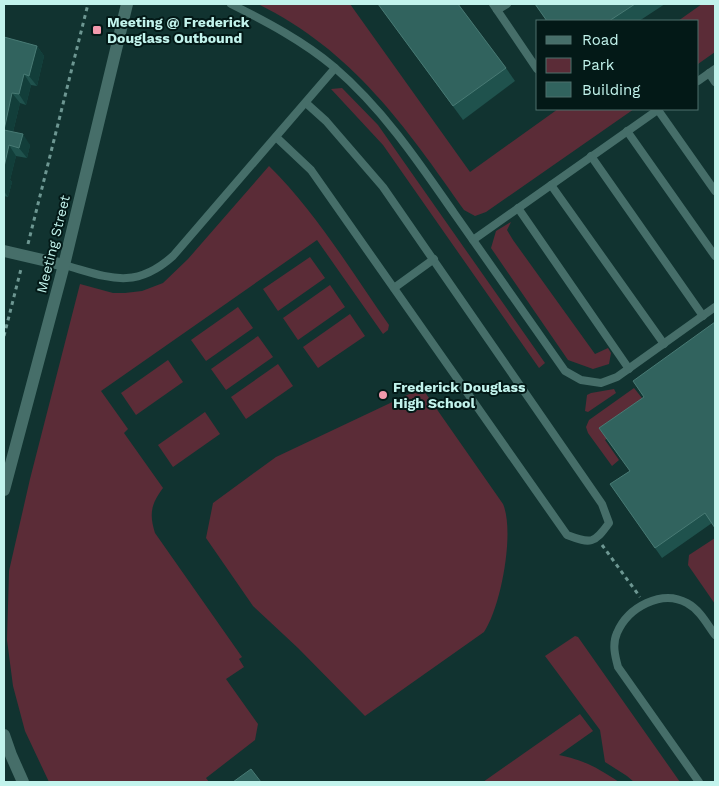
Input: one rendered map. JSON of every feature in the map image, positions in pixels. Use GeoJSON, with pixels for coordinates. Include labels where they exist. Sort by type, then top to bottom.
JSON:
{"type":"FeatureCollection","features":[{"type":"Feature","properties":{"kind":"street","name":"Meeting Street"},"geometry":{"type":"LineString","coordinates":[[4,490],[64,265],[127,4]]}},
{"type":"Feature","properties":{"kind":"street"},"geometry":{"type":"LineString","coordinates":[[4,251],[64,265]]}},
{"type":"Feature","properties":{"kind":"street"},"geometry":{"type":"LineString","coordinates":[[4,735],[23,782]]}},
{"type":"Feature","properties":{"kind":"lane"},"geometry":{"type":"LineString","coordinates":[[231,4],[277,27],[307,46],[335,68],[375,107],[421,165],[565,371],[581,380],[601,383],[618,377],[715,308]]}},
{"type":"Feature","properties":{"kind":"lane"},"geometry":{"type":"LineString","coordinates":[[507,4],[495,7],[536,68]]}},
{"type":"Feature","properties":{"kind":"lane"},"geometry":{"type":"LineString","coordinates":[[64,265],[112,278],[130,279],[160,267],[173,256],[335,68]]}},
{"type":"Feature","properties":{"kind":"lane"},"geometry":{"type":"LineString","coordinates":[[699,80],[712,71],[715,82]]}},
{"type":"Feature","properties":{"kind":"lane"},"geometry":{"type":"LineString","coordinates":[[276,137],[311,170],[567,535],[585,542],[598,538],[608,523],[602,504],[383,187],[326,121],[306,103]]}},
{"type":"Feature","properties":{"kind":"lane"},"geometry":{"type":"LineString","coordinates":[[473,240],[657,110]]}},
{"type":"Feature","properties":{"kind":"lane"},"geometry":{"type":"LineString","coordinates":[[659,110],[715,191]]}},
{"type":"Feature","properties":{"kind":"lane"},"geometry":{"type":"LineString","coordinates":[[627,131],[715,256]]}},
{"type":"Feature","properties":{"kind":"lane"},"geometry":{"type":"LineString","coordinates":[[591,156],[704,316]]}},
{"type":"Feature","properties":{"kind":"lane"},"geometry":{"type":"LineString","coordinates":[[551,185],[664,344]]}},
{"type":"Feature","properties":{"kind":"lane"},"geometry":{"type":"LineString","coordinates":[[518,208],[629,369]]}},
{"type":"Feature","properties":{"kind":"lane"},"geometry":{"type":"LineString","coordinates":[[394,288],[434,260]]}},
{"type":"Feature","properties":{"kind":"lane"},"geometry":{"type":"LineString","coordinates":[[700,782],[618,667],[614,652],[617,632],[628,618],[645,604],[656,599],[672,598],[687,603],[696,610],[715,635]]}},
{"type":"Feature","properties":{"kind":"path"},"geometry":{"type":"LineString","coordinates":[[28,244],[88,4]]}},
{"type":"Feature","properties":{"kind":"path"},"geometry":{"type":"LineString","coordinates":[[4,336],[22,266]]}},
{"type":"Feature","properties":{"kind":"path"},"geometry":{"type":"LineString","coordinates":[[598,538],[645,604]]}},
{"type":"Feature","properties":{"kind":"green space"},"geometry":{"type":"Polygon","coordinates":[[[258,4],[350,4],[470,172],[557,110],[633,110],[486,212],[475,216],[464,210],[421,149],[374,93],[322,44],[258,4]]]}},
{"type":"Feature","properties":{"kind":"green space"},"geometry":{"type":"Polygon","coordinates":[[[702,4],[715,4],[715,52],[699,63],[699,20],[679,20],[702,4]]]}},
{"type":"Feature","properties":{"kind":"green space"},"geometry":{"type":"Polygon","coordinates":[[[342,88],[378,125],[545,363],[539,368],[383,145],[331,89],[342,88]]]}},
{"type":"Feature","properties":{"kind":"green space"},"geometry":{"type":"Polygon","coordinates":[[[269,166],[302,202],[332,242],[389,325],[388,330],[383,334],[317,240],[101,391],[128,429],[124,433],[163,488],[152,509],[155,533],[242,657],[239,659],[244,667],[226,679],[258,724],[255,740],[206,778],[209,782],[49,782],[25,731],[13,686],[7,640],[9,571],[30,479],[80,284],[113,293],[125,293],[142,291],[163,283],[188,259],[269,166]]]}},
{"type":"Feature","properties":{"kind":"green space"},"geometry":{"type":"Polygon","coordinates":[[[511,222],[507,230],[513,240],[595,354],[608,348],[611,353],[609,364],[593,369],[568,360],[491,248],[496,231],[511,222]]]}},
{"type":"Feature","properties":{"kind":"green space"},"geometry":{"type":"Polygon","coordinates":[[[310,257],[325,278],[278,311],[263,289],[310,257]]]}},
{"type":"Feature","properties":{"kind":"green space"},"geometry":{"type":"Polygon","coordinates":[[[330,285],[345,307],[298,340],[283,318],[330,285]]]}},
{"type":"Feature","properties":{"kind":"green space"},"geometry":{"type":"Polygon","coordinates":[[[238,307],[253,328],[206,361],[191,340],[238,307]]]}},
{"type":"Feature","properties":{"kind":"green space"},"geometry":{"type":"Polygon","coordinates":[[[350,314],[365,336],[318,368],[303,347],[350,314]]]}},
{"type":"Feature","properties":{"kind":"green space"},"geometry":{"type":"Polygon","coordinates":[[[258,336],[273,357],[226,390],[211,369],[258,336]]]}},
{"type":"Feature","properties":{"kind":"green space"},"geometry":{"type":"Polygon","coordinates":[[[168,360],[183,382],[136,415],[121,393],[168,360]]]}},
{"type":"Feature","properties":{"kind":"green space"},"geometry":{"type":"Polygon","coordinates":[[[278,364],[293,386],[246,419],[231,397],[278,364]]]}},
{"type":"Feature","properties":{"kind":"green space"},"geometry":{"type":"Polygon","coordinates":[[[422,388],[503,504],[506,517],[507,550],[501,588],[484,632],[365,716],[298,648],[253,606],[206,538],[213,503],[276,457],[422,388]]]}},
{"type":"Feature","properties":{"kind":"green space"},"geometry":{"type":"Polygon","coordinates":[[[634,388],[650,408],[605,440],[619,460],[612,466],[588,433],[586,427],[589,420],[634,388]]]}},
{"type":"Feature","properties":{"kind":"green space"},"geometry":{"type":"Polygon","coordinates":[[[614,389],[616,393],[588,412],[585,411],[587,395],[614,389]]]}},
{"type":"Feature","properties":{"kind":"green space"},"geometry":{"type":"Polygon","coordinates":[[[205,412],[220,434],[173,467],[158,445],[205,412]]]}},
{"type":"Feature","properties":{"kind":"green space"},"geometry":{"type":"Polygon","coordinates":[[[715,538],[715,604],[688,565],[689,555],[715,538]]]}},
{"type":"Feature","properties":{"kind":"green space"},"geometry":{"type":"Polygon","coordinates":[[[575,636],[578,637],[680,782],[634,782],[605,762],[600,730],[545,656],[575,636]]]}},
{"type":"Feature","properties":{"kind":"green space"},"geometry":{"type":"Polygon","coordinates":[[[580,714],[593,731],[559,755],[590,765],[619,782],[483,782],[580,714]]]}},
{"type":"Feature","properties":{"kind":"building"},"geometry":{"type":"Polygon","coordinates":[[[378,4],[458,4],[506,68],[453,106],[378,4]]]}},
{"type":"Feature","properties":{"kind":"building"},"geometry":{"type":"Polygon","coordinates":[[[535,4],[635,4],[611,20],[546,20],[535,4]]]}},
{"type":"Feature","properties":{"kind":"building"},"geometry":{"type":"Polygon","coordinates":[[[4,37],[37,46],[29,76],[24,74],[19,94],[12,93],[4,130],[4,37]]]}},
{"type":"Feature","properties":{"kind":"building"},"geometry":{"type":"Polygon","coordinates":[[[4,130],[23,134],[19,148],[9,145],[4,167],[4,130]]]}},
{"type":"Feature","properties":{"kind":"building"},"geometry":{"type":"Polygon","coordinates":[[[715,322],[715,528],[705,513],[655,548],[610,484],[630,471],[599,428],[644,397],[633,381],[715,322]]]}},
{"type":"Feature","properties":{"kind":"building"},"geometry":{"type":"Polygon","coordinates":[[[251,769],[261,782],[233,782],[251,769]]]}},
{"type":"Feature","properties":{"kind":"place","name":"Meeting @ Frederick Douglass Outbound"},"geometry":{"type":"Point","coordinates":[97,30]}},
{"type":"Feature","properties":{"kind":"place","name":"Frederick Douglass High School"},"geometry":{"type":"Point","coordinates":[383,395]}}]}
